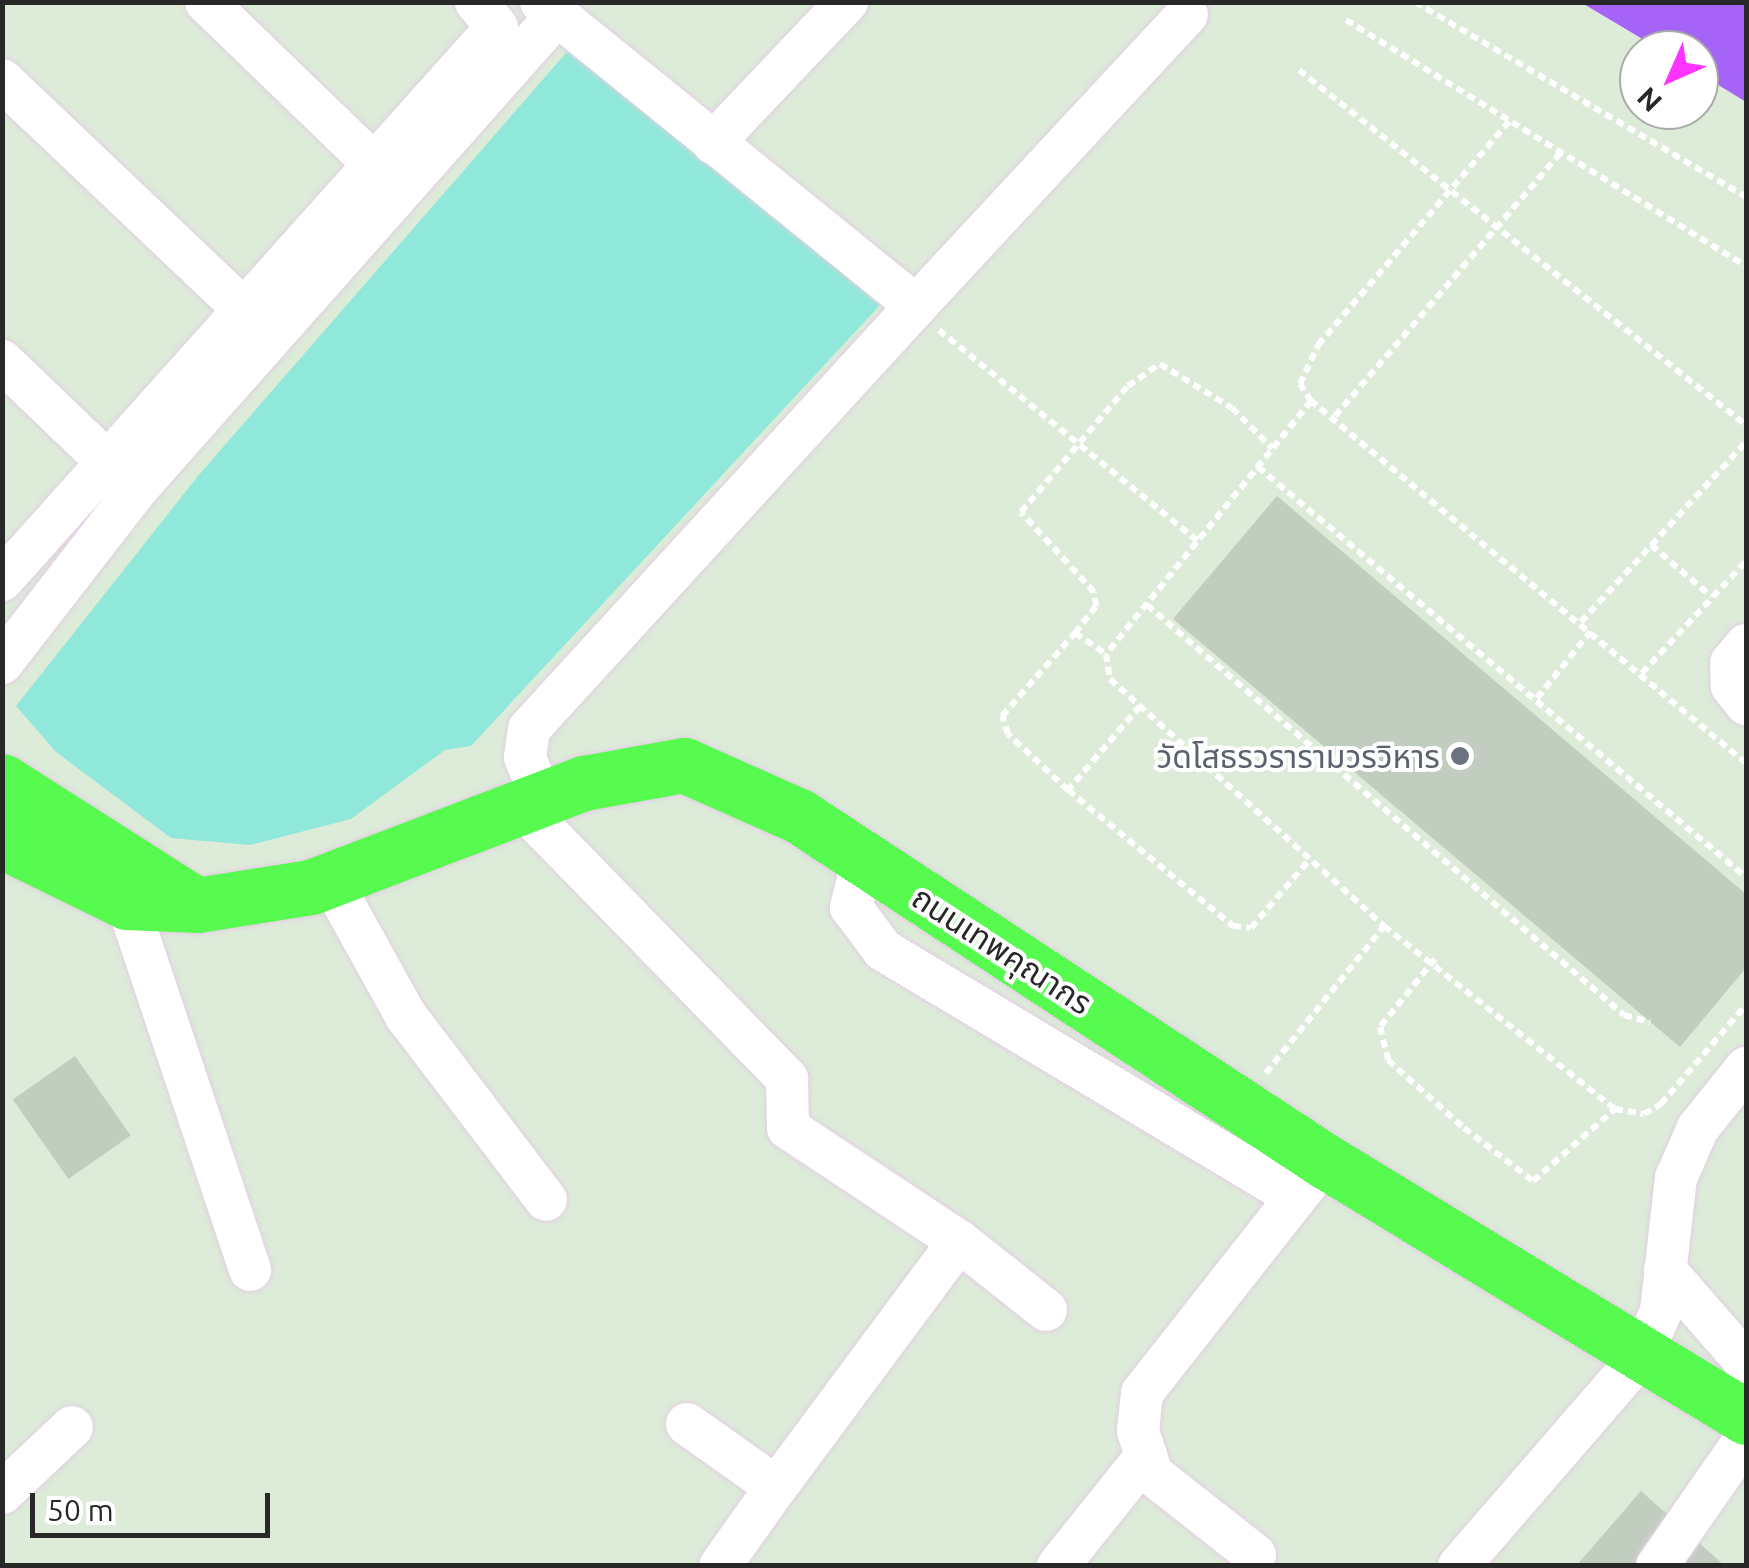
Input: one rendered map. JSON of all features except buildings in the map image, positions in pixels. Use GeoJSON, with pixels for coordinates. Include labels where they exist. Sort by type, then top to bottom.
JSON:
{"type":"FeatureCollection","features":[{"type":"Feature","properties":{"kind":"main road","name":"ถนนเทพคุณากร"},"geometry":{"type":"LineString","coordinates":[[2,842],[127,902],[197,905],[330,879],[530,801],[684,765],[798,816],[1240,1106],[1310,1179],[1642,1355],[1746,1417]]}},
{"type":"Feature","properties":{"kind":"main road"},"geometry":{"type":"LineString","coordinates":[[2,781],[197,905]]}},
{"type":"Feature","properties":{"kind":"street"},"geometry":{"type":"LineString","coordinates":[[206,2],[374,164]]}},
{"type":"Feature","properties":{"kind":"street"},"geometry":{"type":"LineString","coordinates":[[2,663],[121,476],[244,310],[497,27],[476,2]]}},
{"type":"Feature","properties":{"kind":"street"},"geometry":{"type":"LineString","coordinates":[[714,143],[847,2]]}},
{"type":"Feature","properties":{"kind":"street"},"geometry":{"type":"LineString","coordinates":[[2,580],[121,476],[549,9],[914,308]]}},
{"type":"Feature","properties":{"kind":"street"},"geometry":{"type":"LineString","coordinates":[[1046,1310],[958,1241],[788,1128],[787,1078],[530,801],[525,757],[529,729],[1186,14]]}},
{"type":"Feature","properties":{"kind":"street"},"geometry":{"type":"LineString","coordinates":[[2,80],[244,310]]}},
{"type":"Feature","properties":{"kind":"street"},"geometry":{"type":"LineString","coordinates":[[2,361],[121,476]]}},
{"type":"Feature","properties":{"kind":"street"},"geometry":{"type":"LineString","coordinates":[[1746,645],[1731,663],[1732,686],[1746,704]]}},
{"type":"Feature","properties":{"kind":"street"},"geometry":{"type":"LineString","coordinates":[[864,860],[851,907],[883,950],[1310,1179],[1142,1394],[1146,1456],[1152,1474],[1255,1555]]}},
{"type":"Feature","properties":{"kind":"street"},"geometry":{"type":"LineString","coordinates":[[330,879],[406,1016],[546,1200]]}},
{"type":"Feature","properties":{"kind":"street"},"geometry":{"type":"LineString","coordinates":[[127,902],[250,1270]]}},
{"type":"Feature","properties":{"kind":"street"},"geometry":{"type":"LineString","coordinates":[[1459,1566],[1642,1355],[1665,1270],[1676,1178],[1698,1128],[1746,1068]]}},
{"type":"Feature","properties":{"kind":"street"},"geometry":{"type":"LineString","coordinates":[[720,1566],[958,1241]]}},
{"type":"Feature","properties":{"kind":"street"},"geometry":{"type":"LineString","coordinates":[[1665,1270],[1746,1363]]}},
{"type":"Feature","properties":{"kind":"street"},"geometry":{"type":"LineString","coordinates":[[687,1424],[776,1487]]}},
{"type":"Feature","properties":{"kind":"street"},"geometry":{"type":"LineString","coordinates":[[2,1493],[72,1426]]}},
{"type":"Feature","properties":{"kind":"street"},"geometry":{"type":"LineString","coordinates":[[1657,1566],[1746,1438]]}},
{"type":"Feature","properties":{"kind":"street"},"geometry":{"type":"LineString","coordinates":[[1058,1566],[1146,1456]]}},
{"type":"Feature","properties":{"kind":"path"},"geometry":{"type":"LineString","coordinates":[[1414,2],[1746,196]]}},
{"type":"Feature","properties":{"kind":"path"},"geometry":{"type":"LineString","coordinates":[[1346,20],[1746,266]]}},
{"type":"Feature","properties":{"kind":"path"},"geometry":{"type":"LineString","coordinates":[[1299,70],[1500,226],[1746,426]]}},
{"type":"Feature","properties":{"kind":"path"},"geometry":{"type":"LineString","coordinates":[[1510,120],[1318,345],[1300,384],[1311,402],[1335,416],[1746,763]]}},
{"type":"Feature","properties":{"kind":"path"},"geometry":{"type":"LineString","coordinates":[[1335,416],[1561,152]]}},
{"type":"Feature","properties":{"kind":"path"},"geometry":{"type":"LineString","coordinates":[[914,308],[1198,541]]}},
{"type":"Feature","properties":{"kind":"path"},"geometry":{"type":"LineString","coordinates":[[1272,448],[1232,408],[1160,364],[1076,442],[1021,512],[1094,592],[1096,606],[1002,716],[1008,734],[1068,790],[1233,926],[1251,928],[1310,860]]}},
{"type":"Feature","properties":{"kind":"path"},"geometry":{"type":"LineString","coordinates":[[1106,654],[1311,402]]}},
{"type":"Feature","properties":{"kind":"path"},"geometry":{"type":"LineString","coordinates":[[1581,622],[1746,442]]}},
{"type":"Feature","properties":{"kind":"path"},"geometry":{"type":"LineString","coordinates":[[1258,466],[1746,877]]}},
{"type":"Feature","properties":{"kind":"path"},"geometry":{"type":"LineString","coordinates":[[1651,545],[1712,596]]}},
{"type":"Feature","properties":{"kind":"path"},"geometry":{"type":"LineString","coordinates":[[1641,673],[1746,561]]}},
{"type":"Feature","properties":{"kind":"path"},"geometry":{"type":"LineString","coordinates":[[1146,605],[1624,1015],[1650,1022]]}},
{"type":"Feature","properties":{"kind":"path"},"geometry":{"type":"LineString","coordinates":[[1537,698],[1590,632]]}},
{"type":"Feature","properties":{"kind":"path"},"geometry":{"type":"LineString","coordinates":[[1075,633],[1106,654],[1110,679],[1384,926],[1435,959],[1615,1108],[1644,1114],[1661,1104],[1746,1005]]}},
{"type":"Feature","properties":{"kind":"path"},"geometry":{"type":"LineString","coordinates":[[1068,790],[1140,706]]}},
{"type":"Feature","properties":{"kind":"path"},"geometry":{"type":"LineString","coordinates":[[1240,1106],[1384,926]]}},
{"type":"Feature","properties":{"kind":"path"},"geometry":{"type":"LineString","coordinates":[[1435,959],[1380,1028],[1388,1060],[1464,1128],[1533,1182],[1586,1144],[1615,1108]]}},
{"type":"Feature","properties":{"kind":"shaded area"},"geometry":{"type":"Polygon","coordinates":[[[1582,3],[1746,3],[1746,102],[1719,85],[1719,30],[1627,30],[1582,3]]]}},
{"type":"Feature","properties":{"kind":"shaded area"},"geometry":{"type":"Polygon","coordinates":[[[572,46],[880,305],[471,746],[445,750],[351,819],[250,845],[171,838],[56,752],[16,706],[198,476],[572,46]]]}},
{"type":"Feature","properties":{"kind":"place","name":"วัดโสธรวรารามวรวิหาร"},"geometry":{"type":"Point","coordinates":[1460,756]}}]}
